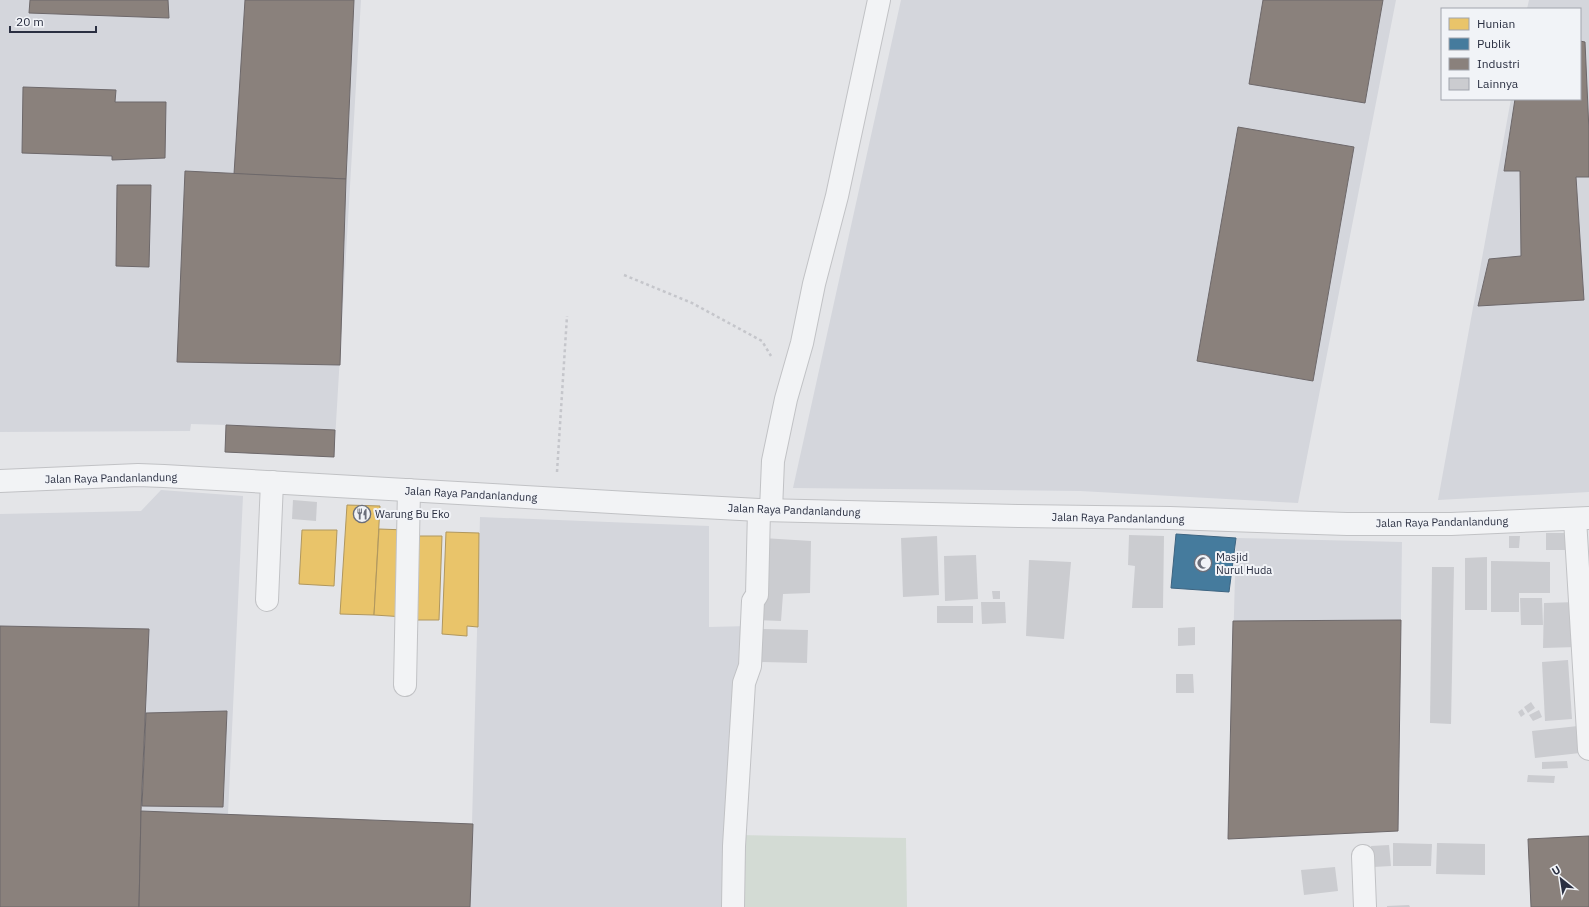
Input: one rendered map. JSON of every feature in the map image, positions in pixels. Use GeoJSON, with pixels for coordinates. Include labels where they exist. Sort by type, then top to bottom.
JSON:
{"type":"FeatureCollection","features":[{"type":"Feature","properties":{"kind":"street"},"geometry":{"type":"LineString","coordinates":[[733,907],[734,846],[744,683],[750,666],[753,601],[757,594],[765,510],[786,399],[802,343],[814,284],[837,196],[879,0]]}},
{"type":"Feature","properties":{"kind":"street","name":"Jalan Raya Pandanlandung"},"geometry":{"type":"LineString","coordinates":[[0,481],[138,475],[765,510],[1170,518],[1346,524],[1451,524],[1582,519]]}},
{"type":"Feature","properties":{"kind":"street"},"geometry":{"type":"LineString","coordinates":[[267,600],[272,482]]}},
{"type":"Feature","properties":{"kind":"street"},"geometry":{"type":"LineString","coordinates":[[405,685],[409,490]]}},
{"type":"Feature","properties":{"kind":"street"},"geometry":{"type":"LineString","coordinates":[[1582,519],[1589,749]]}},
{"type":"Feature","properties":{"kind":"street"},"geometry":{"type":"LineString","coordinates":[[1363,856],[1365,907]]}},
{"type":"Feature","properties":{"kind":"path"},"geometry":{"type":"LineString","coordinates":[[624,275],[692,303],[762,341],[773,359]]}},
{"type":"Feature","properties":{"kind":"path"},"geometry":{"type":"LineString","coordinates":[[555,499],[567,316]]}},
{"type":"Feature","properties":{"kind":"shaded area"},"geometry":{"type":"Polygon","coordinates":[[[0,0],[361,0],[334,457],[225,452],[226,425],[191,424],[190,431],[0,432],[0,0]]]}},
{"type":"Feature","properties":{"kind":"shaded area"},"geometry":{"type":"Polygon","coordinates":[[[901,0],[1396,0],[1298,503],[1080,491],[793,488],[901,0]]]}},
{"type":"Feature","properties":{"kind":"shaded area"},"geometry":{"type":"Polygon","coordinates":[[[1529,0],[1589,0],[1589,492],[1438,500],[1511,100],[1581,100],[1581,8],[1527,8],[1529,0]]]}},
{"type":"Feature","properties":{"kind":"shaded area"},"geometry":{"type":"Polygon","coordinates":[[[161,490],[243,496],[228,814],[472,824],[480,517],[709,526],[709,627],[749,626],[739,664],[730,852],[729,907],[0,907],[0,514],[141,511],[161,490]]]}},
{"type":"Feature","properties":{"kind":"shaded area"},"geometry":{"type":"Polygon","coordinates":[[[1236,538],[1402,542],[1398,831],[1228,839],[1236,538]]]}},
{"type":"Feature","properties":{"kind":"shaded area"},"geometry":{"type":"Polygon","coordinates":[[[738,835],[906,838],[907,907],[740,907],[738,835]]]}},
{"type":"Feature","properties":{"kind":"building: Hunian"},"geometry":{"type":"Polygon","coordinates":[[[347,505],[380,506],[374,615],[340,614],[347,505]]]}},
{"type":"Feature","properties":{"kind":"building: Hunian"},"geometry":{"type":"Polygon","coordinates":[[[379,529],[406,530],[405,617],[374,615],[379,529]]]}},
{"type":"Feature","properties":{"kind":"building: Hunian"},"geometry":{"type":"Polygon","coordinates":[[[302,530],[337,530],[334,586],[299,584],[302,530]]]}},
{"type":"Feature","properties":{"kind":"building: Hunian"},"geometry":{"type":"Polygon","coordinates":[[[446,532],[479,533],[478,627],[467,626],[467,636],[442,634],[446,532]]]}},
{"type":"Feature","properties":{"kind":"building: Hunian"},"geometry":{"type":"Polygon","coordinates":[[[411,536],[442,536],[439,620],[411,620],[411,536]]]}},
{"type":"Feature","properties":{"kind":"building: Publik","name":"Masjid Nurul Huda"},"geometry":{"type":"Polygon","coordinates":[[[1176,534],[1236,538],[1229,592],[1171,588],[1176,534]]]}},
{"type":"Feature","properties":{"kind":"building: Industri"},"geometry":{"type":"Polygon","coordinates":[[[30,0],[168,0],[169,18],[29,13],[30,0]]]}},
{"type":"Feature","properties":{"kind":"building: Industri"},"geometry":{"type":"Polygon","coordinates":[[[245,0],[354,0],[346,179],[234,174],[245,0]]]}},
{"type":"Feature","properties":{"kind":"building: Industri"},"geometry":{"type":"Polygon","coordinates":[[[1263,0],[1383,0],[1365,103],[1249,84],[1263,0]]]}},
{"type":"Feature","properties":{"kind":"building: Industri"},"geometry":{"type":"Polygon","coordinates":[[[1581,41],[1585,42],[1589,131],[1589,177],[1576,177],[1584,300],[1478,306],[1489,259],[1521,256],[1520,171],[1504,171],[1515,100],[1581,100],[1581,41]]]}},
{"type":"Feature","properties":{"kind":"building: Industri"},"geometry":{"type":"Polygon","coordinates":[[[23,87],[116,90],[115,102],[166,102],[165,158],[112,160],[112,156],[22,153],[23,87]]]}},
{"type":"Feature","properties":{"kind":"building: Industri"},"geometry":{"type":"Polygon","coordinates":[[[1238,127],[1354,147],[1313,381],[1197,361],[1238,127]]]}},
{"type":"Feature","properties":{"kind":"building: Industri"},"geometry":{"type":"Polygon","coordinates":[[[185,171],[346,179],[340,365],[177,362],[185,171]]]}},
{"type":"Feature","properties":{"kind":"building: Industri"},"geometry":{"type":"Polygon","coordinates":[[[117,185],[151,185],[149,267],[116,266],[117,185]]]}},
{"type":"Feature","properties":{"kind":"building: Industri"},"geometry":{"type":"Polygon","coordinates":[[[226,425],[335,430],[334,457],[225,452],[226,425]]]}},
{"type":"Feature","properties":{"kind":"building: Industri"},"geometry":{"type":"Polygon","coordinates":[[[1401,620],[1398,831],[1228,839],[1233,621],[1401,620]]]}},
{"type":"Feature","properties":{"kind":"building: Industri"},"geometry":{"type":"Polygon","coordinates":[[[0,626],[149,629],[141,811],[139,907],[0,907],[0,626]]]}},
{"type":"Feature","properties":{"kind":"building: Industri"},"geometry":{"type":"Polygon","coordinates":[[[227,711],[223,807],[142,806],[146,713],[227,711]]]}},
{"type":"Feature","properties":{"kind":"building: Industri"},"geometry":{"type":"Polygon","coordinates":[[[141,811],[473,824],[470,907],[139,907],[141,811]]]}},
{"type":"Feature","properties":{"kind":"building: Industri"},"geometry":{"type":"Polygon","coordinates":[[[1589,836],[1589,907],[1531,907],[1528,839],[1589,836]]]}},
{"type":"Feature","properties":{"kind":"building: Lainnya"},"geometry":{"type":"Polygon","coordinates":[[[293,500],[317,502],[316,521],[292,519],[293,500]]]}},
{"type":"Feature","properties":{"kind":"building: Lainnya"},"geometry":{"type":"Polygon","coordinates":[[[1546,533],[1569,533],[1570,550],[1546,550],[1546,533]]]}},
{"type":"Feature","properties":{"kind":"building: Lainnya"},"geometry":{"type":"Polygon","coordinates":[[[1129,535],[1164,536],[1163,608],[1132,608],[1135,566],[1128,565],[1129,535]]]}},
{"type":"Feature","properties":{"kind":"building: Lainnya"},"geometry":{"type":"Polygon","coordinates":[[[937,536],[939,595],[903,597],[901,538],[937,536]]]}},
{"type":"Feature","properties":{"kind":"building: Lainnya"},"geometry":{"type":"Polygon","coordinates":[[[1509,536],[1520,536],[1519,548],[1509,548],[1509,536]]]}},
{"type":"Feature","properties":{"kind":"building: Lainnya"},"geometry":{"type":"Polygon","coordinates":[[[763,538],[811,541],[810,593],[783,594],[781,621],[758,620],[763,538]]]}},
{"type":"Feature","properties":{"kind":"building: Lainnya"},"geometry":{"type":"Polygon","coordinates":[[[976,555],[978,599],[945,601],[944,556],[976,555]]]}},
{"type":"Feature","properties":{"kind":"building: Lainnya"},"geometry":{"type":"Polygon","coordinates":[[[1487,557],[1487,610],[1465,610],[1465,558],[1487,557]]]}},
{"type":"Feature","properties":{"kind":"building: Lainnya"},"geometry":{"type":"Polygon","coordinates":[[[1029,560],[1071,562],[1064,639],[1026,636],[1029,560]]]}},
{"type":"Feature","properties":{"kind":"building: Lainnya"},"geometry":{"type":"Polygon","coordinates":[[[1491,561],[1550,562],[1550,593],[1519,593],[1519,612],[1491,612],[1491,561]]]}},
{"type":"Feature","properties":{"kind":"building: Lainnya"},"geometry":{"type":"Polygon","coordinates":[[[1432,567],[1454,567],[1451,724],[1430,723],[1432,567]]]}},
{"type":"Feature","properties":{"kind":"building: Lainnya"},"geometry":{"type":"Polygon","coordinates":[[[992,591],[1000,591],[1000,599],[993,599],[992,591]]]}},
{"type":"Feature","properties":{"kind":"building: Lainnya"},"geometry":{"type":"Polygon","coordinates":[[[1520,598],[1542,598],[1543,625],[1521,625],[1520,598]]]}},
{"type":"Feature","properties":{"kind":"building: Lainnya"},"geometry":{"type":"Polygon","coordinates":[[[981,602],[1005,602],[1006,623],[982,624],[981,602]]]}},
{"type":"Feature","properties":{"kind":"building: Lainnya"},"geometry":{"type":"Polygon","coordinates":[[[1577,602],[1577,647],[1543,648],[1544,603],[1577,602]]]}},
{"type":"Feature","properties":{"kind":"building: Lainnya"},"geometry":{"type":"Polygon","coordinates":[[[937,606],[973,606],[973,623],[937,623],[937,606]]]}},
{"type":"Feature","properties":{"kind":"building: Lainnya"},"geometry":{"type":"Polygon","coordinates":[[[1195,627],[1195,645],[1178,646],[1178,628],[1195,627]]]}},
{"type":"Feature","properties":{"kind":"building: Lainnya"},"geometry":{"type":"Polygon","coordinates":[[[758,629],[808,630],[807,663],[757,662],[758,629]]]}},
{"type":"Feature","properties":{"kind":"building: Lainnya"},"geometry":{"type":"Polygon","coordinates":[[[1568,660],[1572,719],[1545,721],[1542,662],[1568,660]]]}},
{"type":"Feature","properties":{"kind":"building: Lainnya"},"geometry":{"type":"Polygon","coordinates":[[[1176,674],[1193,674],[1194,693],[1176,693],[1176,674]]]}},
{"type":"Feature","properties":{"kind":"building: Lainnya"},"geometry":{"type":"Polygon","coordinates":[[[1531,702],[1535,708],[1528,713],[1524,707],[1531,702]]]}},
{"type":"Feature","properties":{"kind":"building: Lainnya"},"geometry":{"type":"Polygon","coordinates":[[[1522,709],[1525,714],[1521,717],[1518,712],[1522,709]]]}},
{"type":"Feature","properties":{"kind":"building: Lainnya"},"geometry":{"type":"Polygon","coordinates":[[[1539,710],[1542,717],[1533,721],[1529,715],[1539,710]]]}},
{"type":"Feature","properties":{"kind":"building: Lainnya"},"geometry":{"type":"Polygon","coordinates":[[[1578,726],[1580,753],[1535,758],[1532,731],[1578,726]]]}},
{"type":"Feature","properties":{"kind":"building: Lainnya"},"geometry":{"type":"Polygon","coordinates":[[[1567,761],[1568,768],[1542,769],[1542,762],[1567,761]]]}},
{"type":"Feature","properties":{"kind":"building: Lainnya"},"geometry":{"type":"Polygon","coordinates":[[[1528,775],[1555,776],[1554,783],[1527,782],[1528,775]]]}},
{"type":"Feature","properties":{"kind":"building: Lainnya"},"geometry":{"type":"Polygon","coordinates":[[[1393,843],[1432,844],[1431,866],[1393,866],[1393,843]]]}},
{"type":"Feature","properties":{"kind":"building: Lainnya"},"geometry":{"type":"Polygon","coordinates":[[[1437,843],[1485,844],[1485,875],[1436,874],[1437,843]]]}},
{"type":"Feature","properties":{"kind":"building: Lainnya"},"geometry":{"type":"Polygon","coordinates":[[[1389,845],[1391,866],[1373,867],[1371,846],[1389,845]]]}},
{"type":"Feature","properties":{"kind":"building: Lainnya"},"geometry":{"type":"Polygon","coordinates":[[[1335,867],[1338,891],[1304,895],[1301,870],[1335,867]]]}},
{"type":"Feature","properties":{"kind":"building: Lainnya"},"geometry":{"type":"Polygon","coordinates":[[[1409,905],[1410,907],[1387,907],[1387,906],[1409,905]]]}},
{"type":"Feature","properties":{"kind":"place","name":"Warung Bu Eko"},"geometry":{"type":"Point","coordinates":[362,514]}},
{"type":"Feature","properties":{"kind":"place","name":"Masjid Nurul Huda"},"geometry":{"type":"Point","coordinates":[1203,563]}}]}
